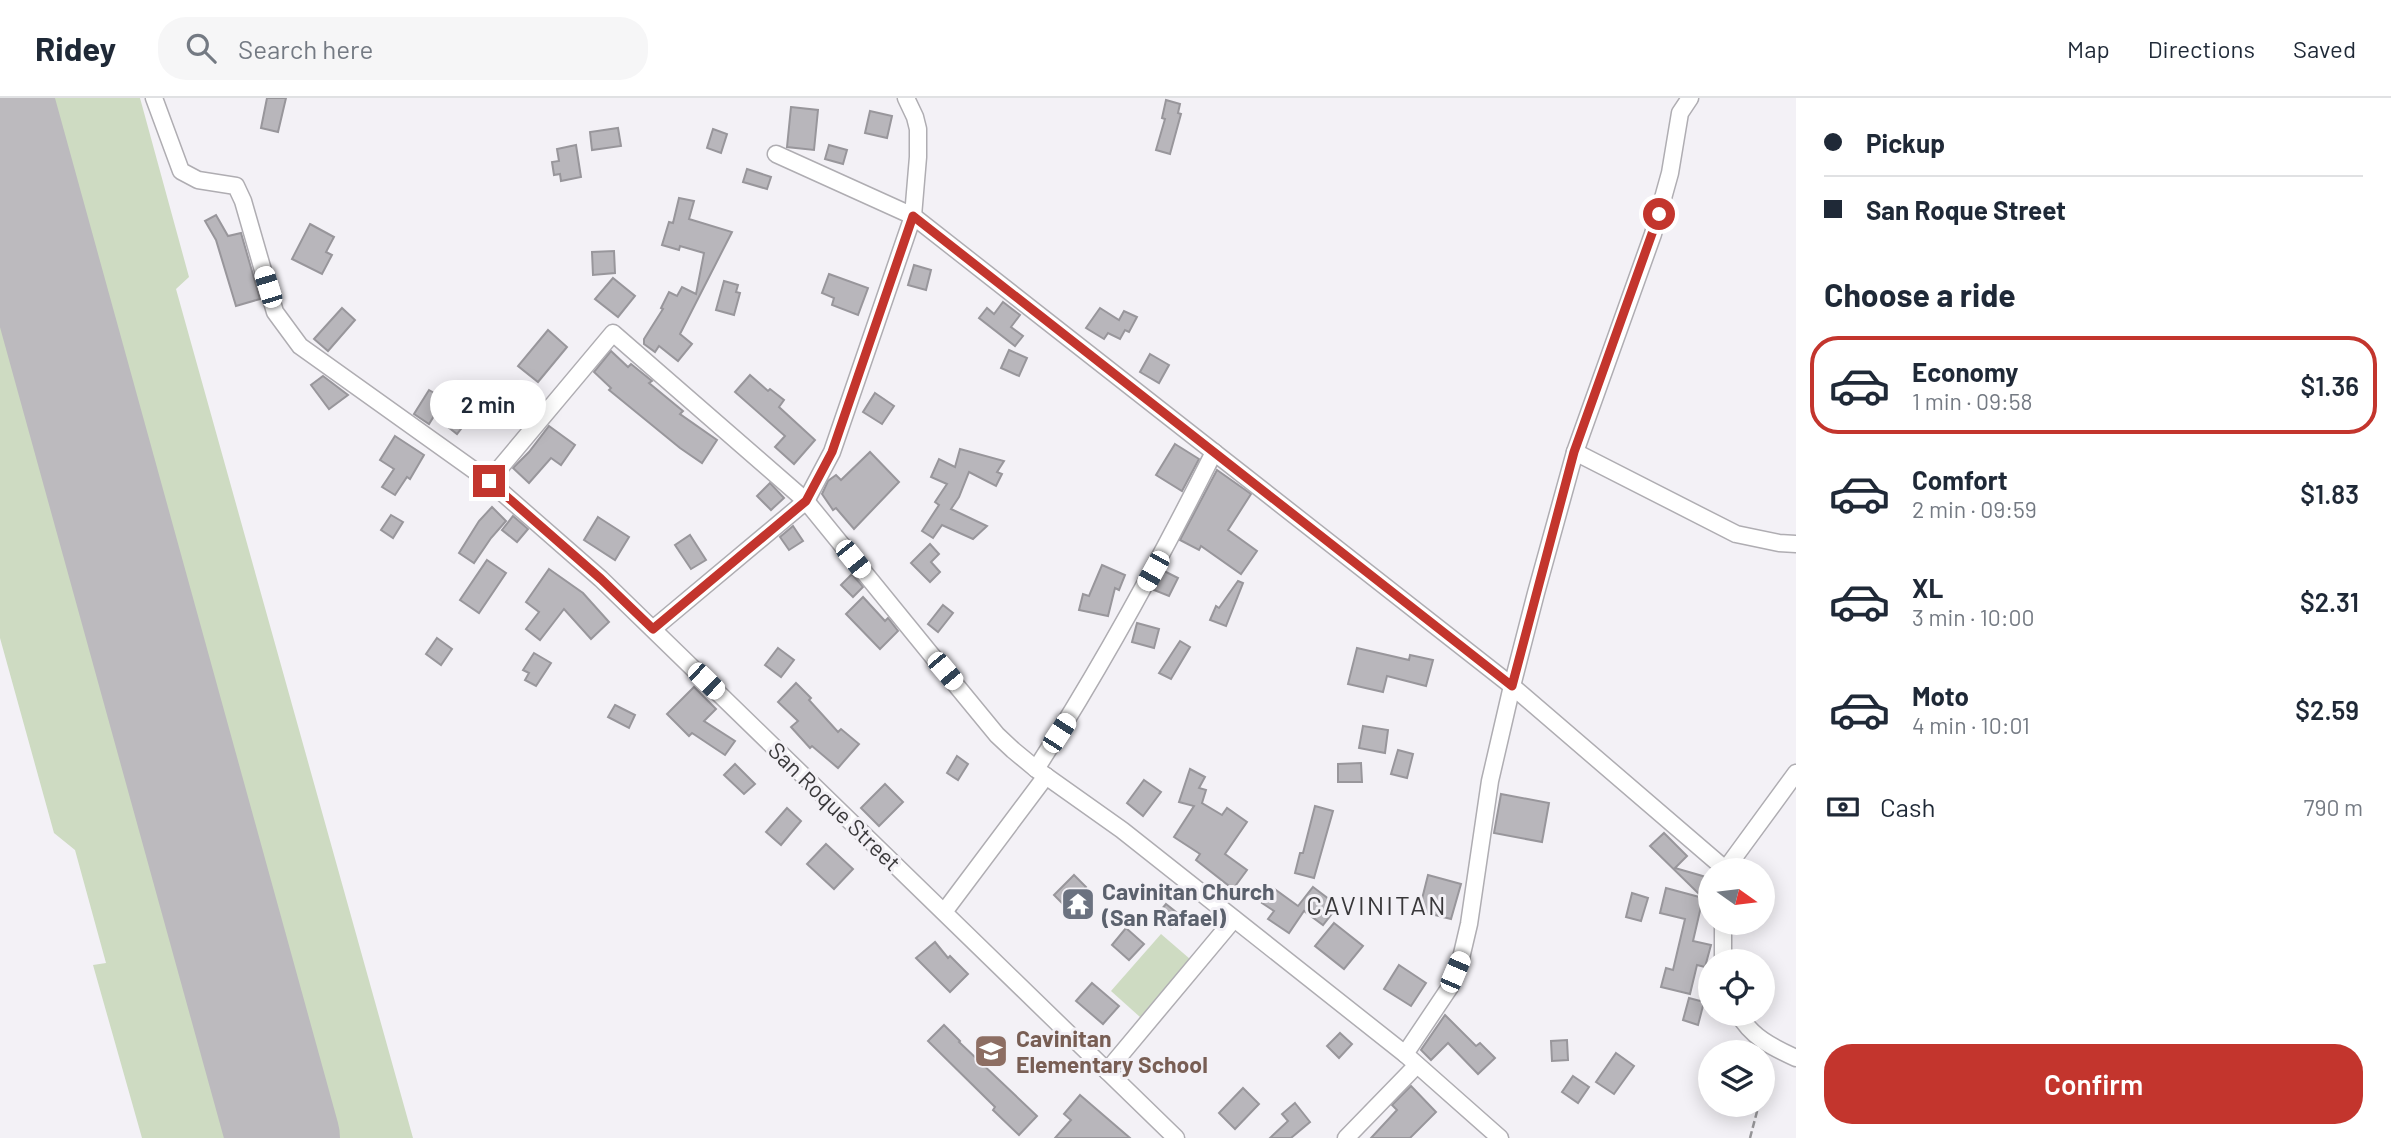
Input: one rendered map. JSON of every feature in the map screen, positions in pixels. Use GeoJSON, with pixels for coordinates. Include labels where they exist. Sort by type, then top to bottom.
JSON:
{"type":"FeatureCollection","features":[{"type":"Feature","properties":{"kind":"street","name":"San Roque Street"},"geometry":{"type":"LineString","coordinates":[[154,98],[181,171],[198,180],[236,186],[243,201],[275,312],[300,345],[489,481],[601,579],[1176,1138]]}},
{"type":"Feature","properties":{"kind":"street"},"geometry":{"type":"LineString","coordinates":[[653,629],[806,501],[832,452],[913,216],[918,129],[906,98]]}},
{"type":"Feature","properties":{"kind":"street"},"geometry":{"type":"LineString","coordinates":[[1346,1138],[1411,1060],[1450,987],[1461,958],[1469,924],[1490,780],[1574,452],[1653,234],[1670,173],[1680,113],[1690,98]]}},
{"type":"Feature","properties":{"kind":"street"},"geometry":{"type":"LineString","coordinates":[[776,154],[913,216],[1512,686],[1712,858]]}},
{"type":"Feature","properties":{"kind":"street"},"geometry":{"type":"LineString","coordinates":[[489,481],[613,333],[806,501],[998,735],[1041,772],[1122,830],[1411,1060],[1500,1138]]}},
{"type":"Feature","properties":{"kind":"street"},"geometry":{"type":"LineString","coordinates":[[944,912],[1041,772],[1165,550],[1214,452]]}},
{"type":"Feature","properties":{"kind":"street"},"geometry":{"type":"LineString","coordinates":[[1574,452],[1736,534],[1796,544]]}},
{"type":"Feature","properties":{"kind":"street"},"geometry":{"type":"LineString","coordinates":[[1733,858],[1796,773]]}},
{"type":"Feature","properties":{"kind":"street"},"geometry":{"type":"LineString","coordinates":[[1107,1071],[1234,919]]}},
{"type":"Feature","properties":{"kind":"street"},"geometry":{"type":"LineString","coordinates":[[1747,1026],[1761,1040]]}},
{"type":"Feature","properties":{"kind":"street"},"geometry":{"type":"LineString","coordinates":[[1775,1048],[1796,1058]]}},
{"type":"Feature","properties":{"kind":"path"},"geometry":{"type":"LineString","coordinates":[[1750,1138],[1756,1117]]}},
{"type":"Feature","properties":{"kind":"green space"},"geometry":{"type":"Polygon","coordinates":[[[48,98],[140,98],[189,277],[176,289],[413,1138],[330,1138],[48,98]]]}},
{"type":"Feature","properties":{"kind":"green space"},"geometry":{"type":"Polygon","coordinates":[[[0,296],[238,1138],[142,1138],[93,965],[106,963],[75,850],[54,833],[0,638],[0,296]]]}},
{"type":"Feature","properties":{"kind":"green space"},"geometry":{"type":"Polygon","coordinates":[[[1161,934],[1190,959],[1140,1017],[1111,991],[1161,934]]]}},
{"type":"Feature","properties":{"kind":"building"},"geometry":{"type":"Polygon","coordinates":[[[267,98],[286,98],[278,132],[261,128],[267,98]]]}},
{"type":"Feature","properties":{"kind":"building"},"geometry":{"type":"Polygon","coordinates":[[[1166,100],[1180,104],[1178,113],[1181,114],[1170,154],[1156,150],[1165,119],[1162,118],[1166,100]]]}},
{"type":"Feature","properties":{"kind":"building"},"geometry":{"type":"Polygon","coordinates":[[[791,107],[818,110],[814,150],[787,147],[791,107]]]}},
{"type":"Feature","properties":{"kind":"building"},"geometry":{"type":"Polygon","coordinates":[[[870,111],[892,116],[887,138],[865,133],[870,111]]]}},
{"type":"Feature","properties":{"kind":"building"},"geometry":{"type":"Polygon","coordinates":[[[618,128],[621,146],[592,150],[590,132],[618,128]]]}},
{"type":"Feature","properties":{"kind":"building"},"geometry":{"type":"Polygon","coordinates":[[[713,129],[727,134],[721,153],[707,148],[713,129]]]}},
{"type":"Feature","properties":{"kind":"building"},"geometry":{"type":"Polygon","coordinates":[[[576,145],[581,177],[561,181],[560,174],[554,175],[552,162],[559,161],[557,149],[576,145]]]}},
{"type":"Feature","properties":{"kind":"building"},"geometry":{"type":"Polygon","coordinates":[[[829,145],[847,150],[843,164],[825,159],[829,145]]]}},
{"type":"Feature","properties":{"kind":"building"},"geometry":{"type":"Polygon","coordinates":[[[747,169],[771,177],[767,189],[743,182],[747,169]]]}},
{"type":"Feature","properties":{"kind":"building"},"geometry":{"type":"Polygon","coordinates":[[[679,198],[694,201],[689,219],[732,232],[680,334],[692,344],[678,361],[659,346],[655,352],[644,344],[644,339],[663,309],[661,308],[669,292],[677,296],[682,287],[696,294],[704,253],[680,246],[679,250],[662,245],[669,222],[673,223],[679,198]]]}},
{"type":"Feature","properties":{"kind":"building"},"geometry":{"type":"Polygon","coordinates":[[[216,215],[228,236],[241,233],[260,299],[236,306],[216,240],[205,221],[216,215]]]}},
{"type":"Feature","properties":{"kind":"building"},"geometry":{"type":"Polygon","coordinates":[[[310,224],[334,237],[326,252],[332,255],[322,274],[292,259],[310,224]]]}},
{"type":"Feature","properties":{"kind":"building"},"geometry":{"type":"Polygon","coordinates":[[[614,251],[615,273],[593,275],[592,252],[614,251]]]}},
{"type":"Feature","properties":{"kind":"building"},"geometry":{"type":"Polygon","coordinates":[[[914,265],[931,270],[926,290],[908,285],[914,265]]]}},
{"type":"Feature","properties":{"kind":"building"},"geometry":{"type":"Polygon","coordinates":[[[829,274],[868,288],[858,315],[832,305],[834,298],[822,293],[829,274]]]}},
{"type":"Feature","properties":{"kind":"building"},"geometry":{"type":"Polygon","coordinates":[[[613,278],[635,296],[618,317],[595,299],[613,278]]]}},
{"type":"Feature","properties":{"kind":"building"},"geometry":{"type":"Polygon","coordinates":[[[724,281],[738,285],[736,292],[740,293],[734,315],[716,310],[724,281]]]}},
{"type":"Feature","properties":{"kind":"building"},"geometry":{"type":"Polygon","coordinates":[[[1003,302],[1020,315],[1011,327],[1023,336],[1015,346],[979,318],[987,308],[994,314],[1003,302]]]}},
{"type":"Feature","properties":{"kind":"building"},"geometry":{"type":"Polygon","coordinates":[[[342,308],[355,320],[328,351],[314,339],[342,308]]]}},
{"type":"Feature","properties":{"kind":"building"},"geometry":{"type":"Polygon","coordinates":[[[1100,308],[1119,320],[1124,311],[1137,317],[1129,332],[1125,330],[1120,339],[1108,333],[1104,339],[1086,328],[1100,308]]]}},
{"type":"Feature","properties":{"kind":"building"},"geometry":{"type":"Polygon","coordinates":[[[548,330],[567,347],[538,382],[518,366],[548,330]]]}},
{"type":"Feature","properties":{"kind":"building"},"geometry":{"type":"Polygon","coordinates":[[[1009,350],[1027,358],[1019,376],[1001,368],[1009,350]]]}},
{"type":"Feature","properties":{"kind":"building"},"geometry":{"type":"Polygon","coordinates":[[[611,351],[628,367],[631,364],[652,381],[649,383],[683,411],[680,414],[717,440],[702,463],[609,390],[611,388],[594,372],[611,351]]]}},
{"type":"Feature","properties":{"kind":"building"},"geometry":{"type":"Polygon","coordinates":[[[1150,354],[1169,365],[1159,383],[1140,372],[1150,354]]]}},
{"type":"Feature","properties":{"kind":"building"},"geometry":{"type":"Polygon","coordinates":[[[750,375],[768,391],[770,389],[784,400],[779,407],[815,440],[794,464],[775,447],[785,436],[735,392],[750,375]]]}},
{"type":"Feature","properties":{"kind":"building"},"geometry":{"type":"Polygon","coordinates":[[[323,376],[348,395],[329,409],[311,385],[323,376]]]}},
{"type":"Feature","properties":{"kind":"building"},"geometry":{"type":"Polygon","coordinates":[[[429,390],[450,402],[455,396],[474,412],[457,434],[434,416],[429,424],[414,414],[429,390]]]}},
{"type":"Feature","properties":{"kind":"building"},"geometry":{"type":"Polygon","coordinates":[[[875,393],[894,406],[882,424],[863,412],[875,393]]]}},
{"type":"Feature","properties":{"kind":"building"},"geometry":{"type":"Polygon","coordinates":[[[549,426],[575,445],[561,465],[551,458],[529,483],[513,468],[549,426]]]}},
{"type":"Feature","properties":{"kind":"building"},"geometry":{"type":"Polygon","coordinates":[[[395,436],[424,455],[410,479],[407,477],[395,495],[382,487],[394,469],[380,460],[395,436]]]}},
{"type":"Feature","properties":{"kind":"building"},"geometry":{"type":"Polygon","coordinates":[[[1175,444],[1199,459],[1182,491],[1156,475],[1175,444]]]}},
{"type":"Feature","properties":{"kind":"building"},"geometry":{"type":"Polygon","coordinates":[[[960,449],[1004,461],[997,472],[1002,474],[996,486],[969,472],[951,509],[987,526],[973,539],[942,525],[933,538],[922,531],[939,505],[935,502],[947,484],[931,477],[939,459],[955,467],[960,449]]]}},
{"type":"Feature","properties":{"kind":"building"},"geometry":{"type":"Polygon","coordinates":[[[870,452],[899,482],[854,529],[836,508],[833,510],[822,494],[828,481],[836,475],[841,480],[870,452]]]}},
{"type":"Feature","properties":{"kind":"building"},"geometry":{"type":"Polygon","coordinates":[[[1217,470],[1251,494],[1228,530],[1257,551],[1241,574],[1201,546],[1199,550],[1180,540],[1217,470]]]}},
{"type":"Feature","properties":{"kind":"building"},"geometry":{"type":"Polygon","coordinates":[[[770,483],[784,498],[771,510],[757,496],[770,483]]]}},
{"type":"Feature","properties":{"kind":"building"},"geometry":{"type":"Polygon","coordinates":[[[492,507],[506,521],[474,563],[459,553],[479,521],[492,507]]]}},
{"type":"Feature","properties":{"kind":"building"},"geometry":{"type":"Polygon","coordinates":[[[391,515],[403,522],[393,538],[381,530],[391,515]]]}},
{"type":"Feature","properties":{"kind":"building"},"geometry":{"type":"Polygon","coordinates":[[[513,516],[528,529],[517,542],[502,530],[513,516]]]}},
{"type":"Feature","properties":{"kind":"building"},"geometry":{"type":"Polygon","coordinates":[[[598,517],[629,537],[615,560],[584,540],[598,517]]]}},
{"type":"Feature","properties":{"kind":"building"},"geometry":{"type":"Polygon","coordinates":[[[793,526],[803,541],[789,550],[780,537],[793,526]]]}},
{"type":"Feature","properties":{"kind":"building"},"geometry":{"type":"Polygon","coordinates":[[[690,535],[706,560],[691,569],[675,545],[690,535]]]}},
{"type":"Feature","properties":{"kind":"building"},"geometry":{"type":"Polygon","coordinates":[[[930,544],[939,554],[931,562],[940,572],[930,582],[911,563],[930,544]]]}},
{"type":"Feature","properties":{"kind":"building"},"geometry":{"type":"Polygon","coordinates":[[[487,560],[506,573],[479,613],[460,600],[487,560]]]}},
{"type":"Feature","properties":{"kind":"building"},"geometry":{"type":"Polygon","coordinates":[[[1102,565],[1125,575],[1119,590],[1115,588],[1108,616],[1079,610],[1083,594],[1089,596],[1102,565]]]}},
{"type":"Feature","properties":{"kind":"building"},"geometry":{"type":"Polygon","coordinates":[[[549,569],[583,593],[609,622],[591,639],[564,609],[540,640],[526,629],[539,612],[526,602],[549,569]]]}},
{"type":"Feature","properties":{"kind":"building"},"geometry":{"type":"Polygon","coordinates":[[[1164,571],[1178,578],[1169,596],[1154,590],[1164,571]]]}},
{"type":"Feature","properties":{"kind":"building"},"geometry":{"type":"Polygon","coordinates":[[[852,574],[863,587],[853,597],[841,585],[852,574]]]}},
{"type":"Feature","properties":{"kind":"building"},"geometry":{"type":"Polygon","coordinates":[[[1238,581],[1243,583],[1226,626],[1210,620],[1216,606],[1219,608],[1238,581]]]}},
{"type":"Feature","properties":{"kind":"building"},"geometry":{"type":"Polygon","coordinates":[[[863,597],[885,621],[888,618],[898,631],[880,649],[846,614],[863,597]]]}},
{"type":"Feature","properties":{"kind":"building"},"geometry":{"type":"Polygon","coordinates":[[[943,605],[953,613],[938,632],[928,624],[943,605]]]}},
{"type":"Feature","properties":{"kind":"building"},"geometry":{"type":"Polygon","coordinates":[[[1137,623],[1159,629],[1154,648],[1132,642],[1137,623]]]}},
{"type":"Feature","properties":{"kind":"building"},"geometry":{"type":"Polygon","coordinates":[[[437,638],[452,649],[441,665],[426,654],[437,638]]]}},
{"type":"Feature","properties":{"kind":"building"},"geometry":{"type":"Polygon","coordinates":[[[1180,641],[1190,647],[1171,679],[1159,673],[1180,641]]]}},
{"type":"Feature","properties":{"kind":"building"},"geometry":{"type":"Polygon","coordinates":[[[778,648],[794,660],[781,677],[765,665],[778,648]]]}},
{"type":"Feature","properties":{"kind":"building"},"geometry":{"type":"Polygon","coordinates":[[[1357,648],[1409,660],[1410,655],[1433,660],[1426,686],[1387,676],[1383,692],[1348,684],[1357,648]]]}},
{"type":"Feature","properties":{"kind":"building"},"geometry":{"type":"Polygon","coordinates":[[[534,653],[551,663],[536,686],[525,680],[529,673],[523,670],[534,653]]]}},
{"type":"Feature","properties":{"kind":"building"},"geometry":{"type":"Polygon","coordinates":[[[796,683],[838,732],[841,729],[859,744],[838,768],[812,746],[810,748],[791,727],[798,721],[778,702],[796,683]]]}},
{"type":"Feature","properties":{"kind":"building"},"geometry":{"type":"Polygon","coordinates":[[[694,687],[716,709],[704,721],[735,741],[725,755],[692,733],[689,736],[667,714],[694,687]]]}},
{"type":"Feature","properties":{"kind":"building"},"geometry":{"type":"Polygon","coordinates":[[[615,705],[635,715],[629,728],[608,717],[615,705]]]}},
{"type":"Feature","properties":{"kind":"building"},"geometry":{"type":"Polygon","coordinates":[[[1363,726],[1388,730],[1385,753],[1359,748],[1363,726]]]}},
{"type":"Feature","properties":{"kind":"building"},"geometry":{"type":"Polygon","coordinates":[[[1398,750],[1413,754],[1407,778],[1391,774],[1398,750]]]}},
{"type":"Feature","properties":{"kind":"building"},"geometry":{"type":"Polygon","coordinates":[[[957,756],[968,764],[958,780],[947,773],[957,756]]]}},
{"type":"Feature","properties":{"kind":"building"},"geometry":{"type":"Polygon","coordinates":[[[1361,763],[1362,782],[1338,782],[1338,764],[1361,763]]]}},
{"type":"Feature","properties":{"kind":"building"},"geometry":{"type":"Polygon","coordinates":[[[735,764],[755,784],[744,794],[724,775],[735,764]]]}},
{"type":"Feature","properties":{"kind":"building"},"geometry":{"type":"Polygon","coordinates":[[[1190,769],[1205,777],[1199,788],[1206,790],[1202,803],[1222,815],[1227,808],[1247,822],[1225,854],[1247,870],[1233,889],[1196,860],[1200,854],[1174,837],[1194,806],[1179,802],[1190,769]]]}},
{"type":"Feature","properties":{"kind":"building"},"geometry":{"type":"Polygon","coordinates":[[[1144,780],[1161,792],[1143,816],[1127,803],[1144,780]]]}},
{"type":"Feature","properties":{"kind":"building"},"geometry":{"type":"Polygon","coordinates":[[[885,784],[903,802],[879,826],[861,808],[885,784]]]}},
{"type":"Feature","properties":{"kind":"building"},"geometry":{"type":"Polygon","coordinates":[[[1501,794],[1549,803],[1542,842],[1494,833],[1501,794]]]}},
{"type":"Feature","properties":{"kind":"building"},"geometry":{"type":"Polygon","coordinates":[[[1315,806],[1333,811],[1314,878],[1295,873],[1315,806]]]}},
{"type":"Feature","properties":{"kind":"building"},"geometry":{"type":"Polygon","coordinates":[[[787,808],[801,821],[781,845],[766,832],[787,808]]]}},
{"type":"Feature","properties":{"kind":"building"},"geometry":{"type":"Polygon","coordinates":[[[1664,833],[1687,856],[1675,868],[1698,875],[1698,893],[1650,846],[1664,833]]]}},
{"type":"Feature","properties":{"kind":"building"},"geometry":{"type":"Polygon","coordinates":[[[826,844],[853,869],[834,889],[807,864],[826,844]]]}},
{"type":"Feature","properties":{"kind":"building"},"geometry":{"type":"Polygon","coordinates":[[[1074,875],[1086,887],[1066,907],[1054,895],[1074,875]]]}},
{"type":"Feature","properties":{"kind":"building"},"geometry":{"type":"Polygon","coordinates":[[[1428,875],[1461,884],[1451,919],[1419,911],[1428,875]]]}},
{"type":"Feature","properties":{"kind":"building"},"geometry":{"type":"Polygon","coordinates":[[[1313,887],[1338,906],[1323,925],[1304,911],[1289,933],[1268,919],[1274,911],[1262,903],[1273,888],[1298,906],[1313,887]]]}},
{"type":"Feature","properties":{"kind":"building"},"geometry":{"type":"Polygon","coordinates":[[[1666,888],[1698,897],[1698,920],[1693,941],[1711,945],[1710,949],[1698,949],[1698,965],[1690,994],[1661,987],[1666,968],[1673,970],[1685,919],[1660,913],[1666,888]]]}},
{"type":"Feature","properties":{"kind":"building"},"geometry":{"type":"Polygon","coordinates":[[[1632,893],[1648,898],[1641,921],[1626,917],[1632,893]]]}},
{"type":"Feature","properties":{"kind":"building"},"geometry":{"type":"Polygon","coordinates":[[[1166,904],[1181,916],[1171,928],[1156,916],[1166,904]]]}},
{"type":"Feature","properties":{"kind":"building"},"geometry":{"type":"Polygon","coordinates":[[[1334,923],[1363,946],[1344,969],[1315,946],[1334,923]]]}},
{"type":"Feature","properties":{"kind":"building"},"geometry":{"type":"Polygon","coordinates":[[[1126,928],[1144,944],[1129,960],[1112,945],[1126,928]]]}},
{"type":"Feature","properties":{"kind":"building"},"geometry":{"type":"Polygon","coordinates":[[[935,942],[948,958],[950,956],[968,974],[950,992],[916,958],[935,942]]]}},
{"type":"Feature","properties":{"kind":"building"},"geometry":{"type":"Polygon","coordinates":[[[1399,965],[1426,983],[1411,1006],[1384,989],[1399,965]]]}},
{"type":"Feature","properties":{"kind":"building"},"geometry":{"type":"Polygon","coordinates":[[[1092,983],[1119,1006],[1103,1024],[1076,1001],[1092,983]]]}},
{"type":"Feature","properties":{"kind":"building"},"geometry":{"type":"Polygon","coordinates":[[[1689,998],[1698,1000],[1698,1025],[1683,1020],[1689,998]]]}},
{"type":"Feature","properties":{"kind":"building"},"geometry":{"type":"Polygon","coordinates":[[[1445,1015],[1476,1046],[1480,1043],[1495,1058],[1478,1074],[1448,1043],[1431,1060],[1421,1050],[1445,1015]]]}},
{"type":"Feature","properties":{"kind":"building"},"geometry":{"type":"Polygon","coordinates":[[[944,1025],[1037,1116],[1019,1135],[993,1110],[995,1107],[928,1041],[944,1025]]]}},
{"type":"Feature","properties":{"kind":"building"},"geometry":{"type":"Polygon","coordinates":[[[1340,1033],[1352,1044],[1339,1058],[1327,1046],[1340,1033]]]}},
{"type":"Feature","properties":{"kind":"building"},"geometry":{"type":"Polygon","coordinates":[[[1567,1040],[1568,1060],[1552,1061],[1551,1041],[1567,1040]]]}},
{"type":"Feature","properties":{"kind":"building"},"geometry":{"type":"Polygon","coordinates":[[[1616,1053],[1634,1066],[1614,1094],[1596,1082],[1616,1053]]]}},
{"type":"Feature","properties":{"kind":"building"},"geometry":{"type":"Polygon","coordinates":[[[1573,1076],[1589,1087],[1578,1103],[1562,1092],[1573,1076]]]}},
{"type":"Feature","properties":{"kind":"building"},"geometry":{"type":"Polygon","coordinates":[[[1411,1086],[1436,1112],[1410,1138],[1371,1138],[1397,1110],[1392,1105],[1411,1086]]]}},
{"type":"Feature","properties":{"kind":"building"},"geometry":{"type":"Polygon","coordinates":[[[1243,1088],[1259,1104],[1235,1129],[1219,1113],[1243,1088]]]}},
{"type":"Feature","properties":{"kind":"building"},"geometry":{"type":"Polygon","coordinates":[[[1080,1095],[1130,1138],[1055,1138],[1071,1120],[1064,1114],[1080,1095]]]}},
{"type":"Feature","properties":{"kind":"building"},"geometry":{"type":"Polygon","coordinates":[[[1295,1103],[1310,1122],[1291,1138],[1270,1138],[1288,1121],[1282,1114],[1295,1103]]]}},
{"type":"Feature","properties":{"kind":"runway"},"geometry":{"type":"LineString","coordinates":[[0,113],[283,1138]]}},
{"type":"Feature","properties":{"kind":"place","name":"Cavinitan Church (San Rafael)"},"geometry":{"type":"Point","coordinates":[1078,904]}},
{"type":"Feature","properties":{"kind":"place","name":"Cavinitan Elementary School"},"geometry":{"type":"Point","coordinates":[991,1051]}},
{"type":"Feature","properties":{"kind":"district","name":"CAVINITAN"},"geometry":{"type":"Point","coordinates":[1377,904]}},
{"type":"Feature","properties":{"kind":"route"},"geometry":{"type":"LineString","coordinates":[[489,481],[601,579],[653,629],[806,501],[832,452],[913,216],[1512,686],[1574,452],[1659,214]]}}]}
